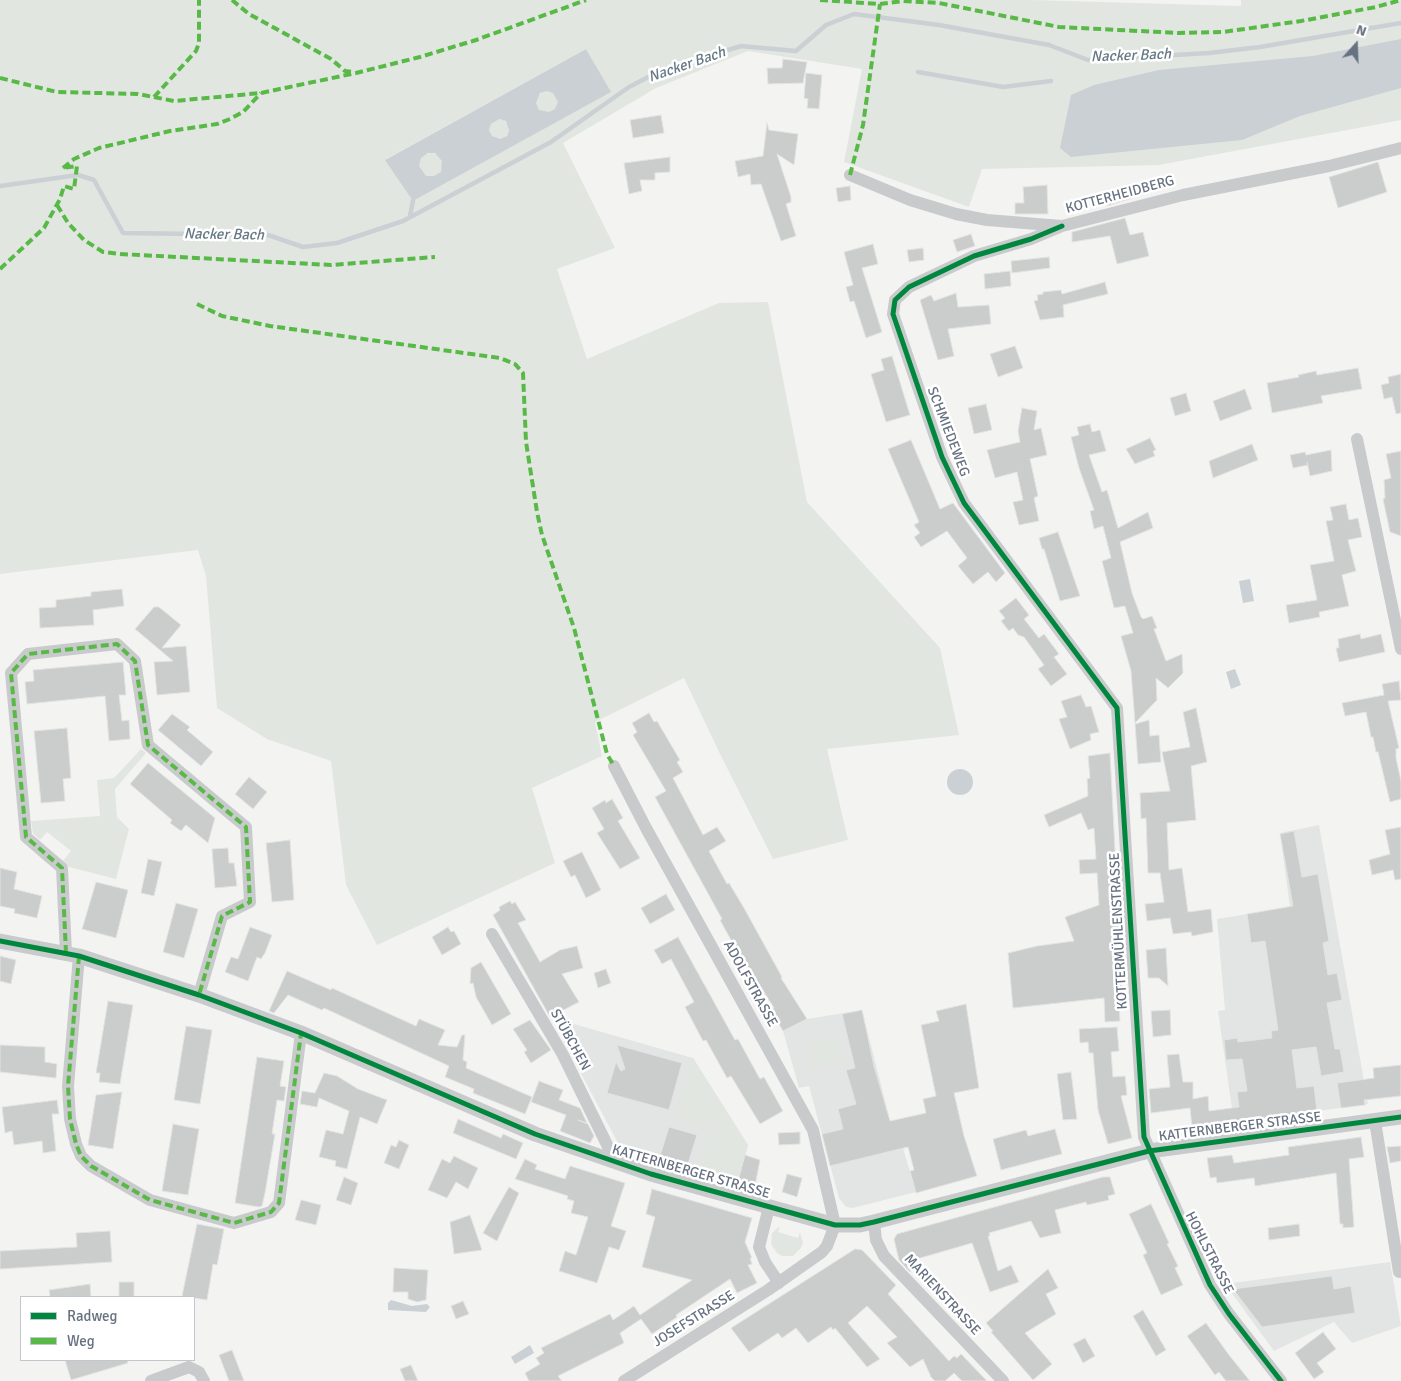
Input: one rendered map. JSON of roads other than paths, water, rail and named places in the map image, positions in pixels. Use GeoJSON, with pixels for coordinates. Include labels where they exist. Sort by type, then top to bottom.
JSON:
{"type":"FeatureCollection","features":[{"type":"Feature","properties":{"kind":"street","name":"KOTTERHEIDBERG"},"geometry":{"type":"LineString","coordinates":[[850,175],[910,200],[956,214],[987,220],[1062,226],[1183,195],[1329,166],[1401,148]]}},
{"type":"Feature","properties":{"kind":"street","name":"SCHMIEDEWEG"},"geometry":{"type":"LineString","coordinates":[[1062,226],[1031,239],[974,256],[909,287],[894,300],[893,314],[942,457],[964,503],[1117,708]]}},
{"type":"Feature","properties":{"kind":"street"},"geometry":{"type":"LineString","coordinates":[[1357,439],[1401,649]]}},
{"type":"Feature","properties":{"kind":"street"},"geometry":{"type":"LineString","coordinates":[[199,995],[222,916],[250,902],[246,827],[148,746],[136,661],[117,644],[28,654],[11,673],[26,837],[62,868],[72,955],[68,1086],[70,1119],[76,1144],[82,1156],[92,1166],[150,1200],[234,1224],[271,1212],[279,1203],[301,1033]]}},
{"type":"Feature","properties":{"kind":"street","name":"KOTTERMÜHLENSTRASSE"},"geometry":{"type":"LineString","coordinates":[[1117,708],[1144,1137],[1149,1151]]}},
{"type":"Feature","properties":{"kind":"street","name":"ADOLFSTRASSE"},"geometry":{"type":"LineString","coordinates":[[614,766],[646,828],[813,1130],[835,1225]]}},
{"type":"Feature","properties":{"kind":"street","name":"STÜBCHEN"},"geometry":{"type":"LineString","coordinates":[[492,934],[563,1055],[616,1163]]}},
{"type":"Feature","properties":{"kind":"street","name":"KATTERNBERGER STRASSE"},"geometry":{"type":"LineString","coordinates":[[0,941],[72,955],[199,995],[301,1033],[535,1134],[616,1163],[835,1225],[860,1225],[874,1222],[1149,1151],[1401,1117]]}},
{"type":"Feature","properties":{"kind":"street"},"geometry":{"type":"LineString","coordinates":[[1375,1121],[1398,1272]]}},
{"type":"Feature","properties":{"kind":"street","name":"HOHLSTRASSE"},"geometry":{"type":"LineString","coordinates":[[1149,1151],[1210,1285],[1229,1314],[1281,1381]]}},
{"type":"Feature","properties":{"kind":"street"},"geometry":{"type":"LineString","coordinates":[[769,1207],[759,1247],[765,1262],[779,1283]]}},
{"type":"Feature","properties":{"kind":"street","name":"MARIENSTRASSE"},"geometry":{"type":"LineString","coordinates":[[874,1222],[876,1240],[884,1256],[1003,1381]]}},
{"type":"Feature","properties":{"kind":"street","name":"JOSEFSTRASSE"},"geometry":{"type":"LineString","coordinates":[[624,1381],[779,1283],[822,1252],[827,1246],[835,1225]]}},
{"type":"Feature","properties":{"kind":"street"},"geometry":{"type":"LineString","coordinates":[[151,1381],[189,1367],[199,1372],[204,1381]]}},
{"type":"Feature","properties":{"kind":"waterway","name":"Nacker Bach"},"geometry":{"type":"LineString","coordinates":[[0,186],[78,175],[94,180],[123,233],[268,235],[303,247],[337,243],[403,221],[551,142],[629,87],[660,71],[741,46],[796,51],[826,25],[854,14],[939,25],[1049,45],[1088,60],[1209,53],[1260,47],[1401,23]]}},
{"type":"Feature","properties":{"kind":"waterway","name":"Nacker Bach"},"geometry":{"type":"LineString","coordinates":[[918,72],[1003,87],[1051,81]]}},
{"type":"Feature","properties":{"kind":"waterway"},"geometry":{"type":"LineString","coordinates":[[410,216],[413,201]]}}]}
